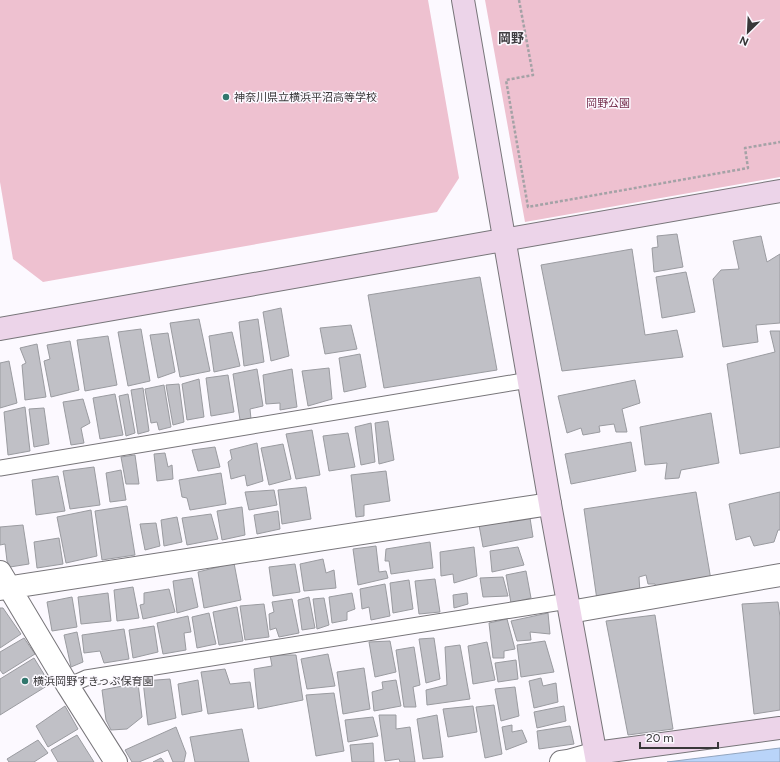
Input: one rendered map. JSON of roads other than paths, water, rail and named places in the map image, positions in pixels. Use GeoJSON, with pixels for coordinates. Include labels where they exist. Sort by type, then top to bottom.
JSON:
{"type":"FeatureCollection","features":[{"type":"Feature","properties":{"kind":"street"},"geometry":{"type":"LineString","coordinates":[[463,0],[550,504],[596,758]]}},
{"type":"Feature","properties":{"kind":"street"},"geometry":{"type":"LineString","coordinates":[[0,329],[780,191]]}},
{"type":"Feature","properties":{"kind":"street"},"geometry":{"type":"LineString","coordinates":[[116,762],[3,583],[550,504]]}},
{"type":"Feature","properties":{"kind":"street"},"geometry":{"type":"LineString","coordinates":[[569,607],[780,575]]}},
{"type":"Feature","properties":{"kind":"street"},"geometry":{"type":"LineString","coordinates":[[560,762],[596,758],[780,728]]}},
{"type":"Feature","properties":{"kind":"lane"},"geometry":{"type":"LineString","coordinates":[[0,468],[529,380]]}},
{"type":"Feature","properties":{"kind":"lane"},"geometry":{"type":"LineString","coordinates":[[68,686],[86,678],[569,607]]}},
{"type":"Feature","properties":{"kind":"water"},"geometry":{"type":"Polygon","coordinates":[[[780,748],[780,762],[667,762],[780,748]]]}},
{"type":"Feature","properties":{"kind":"place","name":"神奈川県立横浜平沼高等学校"},"geometry":{"type":"Point","coordinates":[226,97]}},
{"type":"Feature","properties":{"kind":"place","name":"横浜岡野すきっぷ保育園"},"geometry":{"type":"Point","coordinates":[25,681]}},
{"type":"Feature","properties":{"kind":"district","name":"岡野"},"geometry":{"type":"Point","coordinates":[511,38]}},
{"type":"Feature","properties":{"kind":"park label","name":"岡野公園"},"geometry":{"type":"Point","coordinates":[608,103]}}]}
